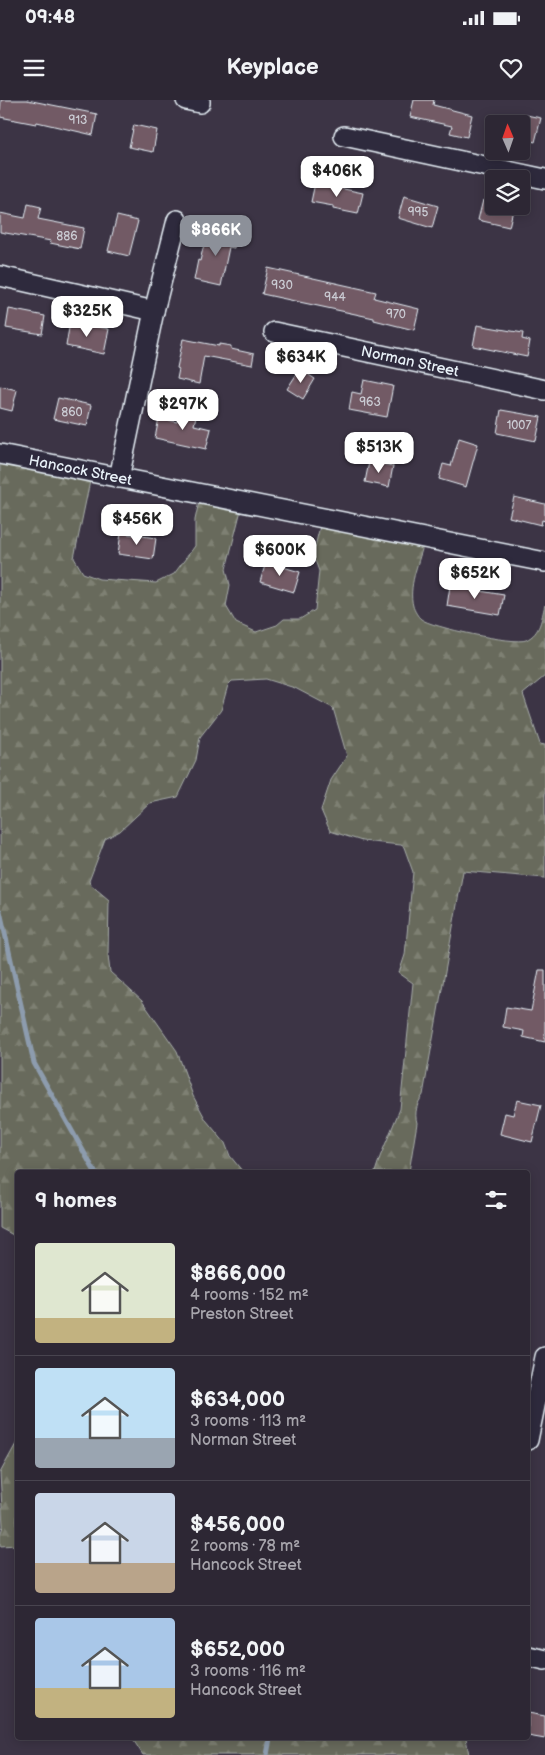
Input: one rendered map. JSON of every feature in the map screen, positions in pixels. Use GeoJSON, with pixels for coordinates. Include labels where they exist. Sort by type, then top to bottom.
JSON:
{"type":"FeatureCollection","features":[{"type":"Feature","properties":{"kind":"street"},"geometry":{"type":"LineString","coordinates":[[344,136],[545,179]]}},
{"type":"Feature","properties":{"kind":"street"},"geometry":{"type":"LineString","coordinates":[[119,478],[154,311],[177,220]]}},
{"type":"Feature","properties":{"kind":"street"},"geometry":{"type":"LineString","coordinates":[[0,276],[154,311]]}},
{"type":"Feature","properties":{"kind":"street","name":"Norman Street"},"geometry":{"type":"LineString","coordinates":[[274,332],[545,390]]}},
{"type":"Feature","properties":{"kind":"street","name":"Hancock Street"},"geometry":{"type":"LineString","coordinates":[[0,454],[545,562]]}},
{"type":"Feature","properties":{"kind":"street"},"geometry":{"type":"LineString","coordinates":[[530,1430],[545,1357]]}},
{"type":"Feature","properties":{"kind":"street"},"geometry":{"type":"LineString","coordinates":[[530,1656],[545,1660]]}},
{"type":"Feature","properties":{"kind":"green space"},"geometry":{"type":"Polygon","coordinates":[[[0,455],[90,481],[74,558],[83,573],[99,579],[156,583],[174,574],[195,546],[195,520],[200,497],[242,506],[226,569],[230,585],[226,606],[236,623],[256,632],[277,625],[284,619],[300,619],[315,610],[319,571],[313,555],[321,522],[423,546],[414,576],[412,599],[417,615],[428,622],[490,638],[526,640],[538,630],[545,605],[545,676],[523,694],[540,744],[545,745],[545,878],[463,871],[423,1095],[417,1108],[417,1123],[409,1170],[376,1170],[400,1109],[413,983],[399,973],[405,955],[413,872],[404,847],[401,845],[362,841],[330,831],[321,810],[331,780],[347,756],[333,708],[295,688],[266,679],[232,681],[228,685],[221,710],[200,737],[196,760],[178,797],[150,803],[120,831],[105,839],[89,881],[109,900],[108,955],[110,972],[142,1001],[177,1051],[193,1096],[206,1120],[225,1143],[230,1156],[241,1170],[15,1170],[15,1236],[0,1228],[0,455]]]}},
{"type":"Feature","properties":{"kind":"green space"},"geometry":{"type":"Polygon","coordinates":[[[15,1446],[15,1545],[0,1546],[3,1526],[0,1473],[15,1446]]]}},
{"type":"Feature","properties":{"kind":"green space"},"geometry":{"type":"Polygon","coordinates":[[[133,1740],[466,1740],[469,1755],[143,1755],[133,1740]]]}},
{"type":"Feature","properties":{"kind":"building"},"geometry":{"type":"Polygon","coordinates":[[[1,100],[27,100],[97,114],[93,135],[37,122],[36,124],[0,117],[1,100]]]}},
{"type":"Feature","properties":{"kind":"building"},"geometry":{"type":"Polygon","coordinates":[[[414,100],[434,100],[433,105],[472,115],[467,137],[450,133],[452,126],[410,117],[414,100]]]}},
{"type":"Feature","properties":{"kind":"building"},"geometry":{"type":"Polygon","coordinates":[[[530,116],[541,118],[535,142],[530,141],[530,116]]]}},
{"type":"Feature","properties":{"kind":"building"},"geometry":{"type":"Polygon","coordinates":[[[134,125],[157,130],[153,152],[129,147],[134,125]]]}},
{"type":"Feature","properties":{"kind":"building"},"geometry":{"type":"Polygon","coordinates":[[[315,183],[363,193],[358,214],[333,209],[333,206],[311,202],[315,183]]]}},
{"type":"Feature","properties":{"kind":"building"},"geometry":{"type":"Polygon","coordinates":[[[404,196],[438,206],[432,228],[398,218],[404,196]]]}},
{"type":"Feature","properties":{"kind":"building"},"geometry":{"type":"Polygon","coordinates":[[[483,200],[485,201],[485,215],[512,215],[509,227],[478,220],[483,200]]]}},
{"type":"Feature","properties":{"kind":"building"},"geometry":{"type":"Polygon","coordinates":[[[28,204],[41,207],[38,219],[84,228],[80,249],[50,243],[51,241],[0,232],[0,213],[25,218],[28,204]]]}},
{"type":"Feature","properties":{"kind":"building"},"geometry":{"type":"Polygon","coordinates":[[[117,216],[138,221],[129,256],[108,251],[117,216]]]}},
{"type":"Feature","properties":{"kind":"building"},"geometry":{"type":"Polygon","coordinates":[[[217,226],[238,230],[234,248],[229,247],[221,286],[194,280],[205,240],[213,242],[217,226]]]}},
{"type":"Feature","properties":{"kind":"building"},"geometry":{"type":"Polygon","coordinates":[[[268,268],[376,292],[374,298],[419,309],[414,330],[374,320],[374,318],[262,294],[268,268]]]}},
{"type":"Feature","properties":{"kind":"building"},"geometry":{"type":"Polygon","coordinates":[[[9,309],[45,316],[42,334],[6,328],[9,309]]]}},
{"type":"Feature","properties":{"kind":"building"},"geometry":{"type":"Polygon","coordinates":[[[70,322],[109,329],[104,354],[66,346],[70,322]]]}},
{"type":"Feature","properties":{"kind":"building"},"geometry":{"type":"Polygon","coordinates":[[[477,325],[523,333],[522,339],[530,341],[527,357],[473,346],[477,325]]]}},
{"type":"Feature","properties":{"kind":"building"},"geometry":{"type":"Polygon","coordinates":[[[183,339],[219,346],[219,344],[231,346],[231,349],[254,354],[252,365],[204,356],[199,384],[177,379],[179,369],[177,368],[183,339]]]}},
{"type":"Feature","properties":{"kind":"building"},"geometry":{"type":"Polygon","coordinates":[[[300,369],[315,379],[303,399],[287,389],[300,369]]]}},
{"type":"Feature","properties":{"kind":"building"},"geometry":{"type":"Polygon","coordinates":[[[364,380],[393,386],[387,417],[349,410],[352,392],[361,394],[364,380]]]}},
{"type":"Feature","properties":{"kind":"building"},"geometry":{"type":"Polygon","coordinates":[[[0,386],[17,390],[12,411],[0,408],[0,386]]]}},
{"type":"Feature","properties":{"kind":"building"},"geometry":{"type":"Polygon","coordinates":[[[58,398],[91,405],[87,426],[53,419],[58,398]]]}},
{"type":"Feature","properties":{"kind":"building"},"geometry":{"type":"Polygon","coordinates":[[[501,410],[541,417],[536,441],[497,433],[501,410]]]}},
{"type":"Feature","properties":{"kind":"building"},"geometry":{"type":"Polygon","coordinates":[[[179,412],[196,416],[194,425],[211,429],[206,449],[155,438],[159,418],[177,422],[179,412]]]}},
{"type":"Feature","properties":{"kind":"building"},"geometry":{"type":"Polygon","coordinates":[[[459,438],[478,444],[466,487],[439,479],[443,464],[451,466],[459,438]]]}},
{"type":"Feature","properties":{"kind":"building"},"geometry":{"type":"Polygon","coordinates":[[[369,462],[393,466],[389,487],[365,482],[369,462]]]}},
{"type":"Feature","properties":{"kind":"building"},"geometry":{"type":"Polygon","coordinates":[[[514,497],[545,504],[545,521],[542,520],[541,525],[509,517],[514,497]]]}},
{"type":"Feature","properties":{"kind":"building"},"geometry":{"type":"Polygon","coordinates":[[[121,533],[156,538],[153,559],[118,554],[121,533]]]}},
{"type":"Feature","properties":{"kind":"building"},"geometry":{"type":"Polygon","coordinates":[[[266,562],[300,572],[294,592],[260,582],[266,562]]]}},
{"type":"Feature","properties":{"kind":"building"},"geometry":{"type":"Polygon","coordinates":[[[450,586],[504,595],[500,615],[447,606],[450,586]]]}},
{"type":"Feature","properties":{"kind":"building"},"geometry":{"type":"Polygon","coordinates":[[[539,970],[545,970],[545,1042],[523,1037],[524,1031],[503,1027],[506,1007],[531,1011],[539,970]]]}},
{"type":"Feature","properties":{"kind":"building"},"geometry":{"type":"Polygon","coordinates":[[[517,1100],[541,1105],[532,1142],[500,1134],[505,1113],[513,1115],[517,1100]]]}},
{"type":"Feature","properties":{"kind":"building"},"geometry":{"type":"Polygon","coordinates":[[[530,1713],[545,1716],[545,1739],[530,1736],[530,1713]]]}},
{"type":"Feature","properties":{"kind":"waterway"},"geometry":{"type":"LineString","coordinates":[[0,911],[34,1063],[94,1170]]}},
{"type":"Feature","properties":{"kind":"waterway"},"geometry":{"type":"LineString","coordinates":[[267,1755],[270,1740]]}}]}
